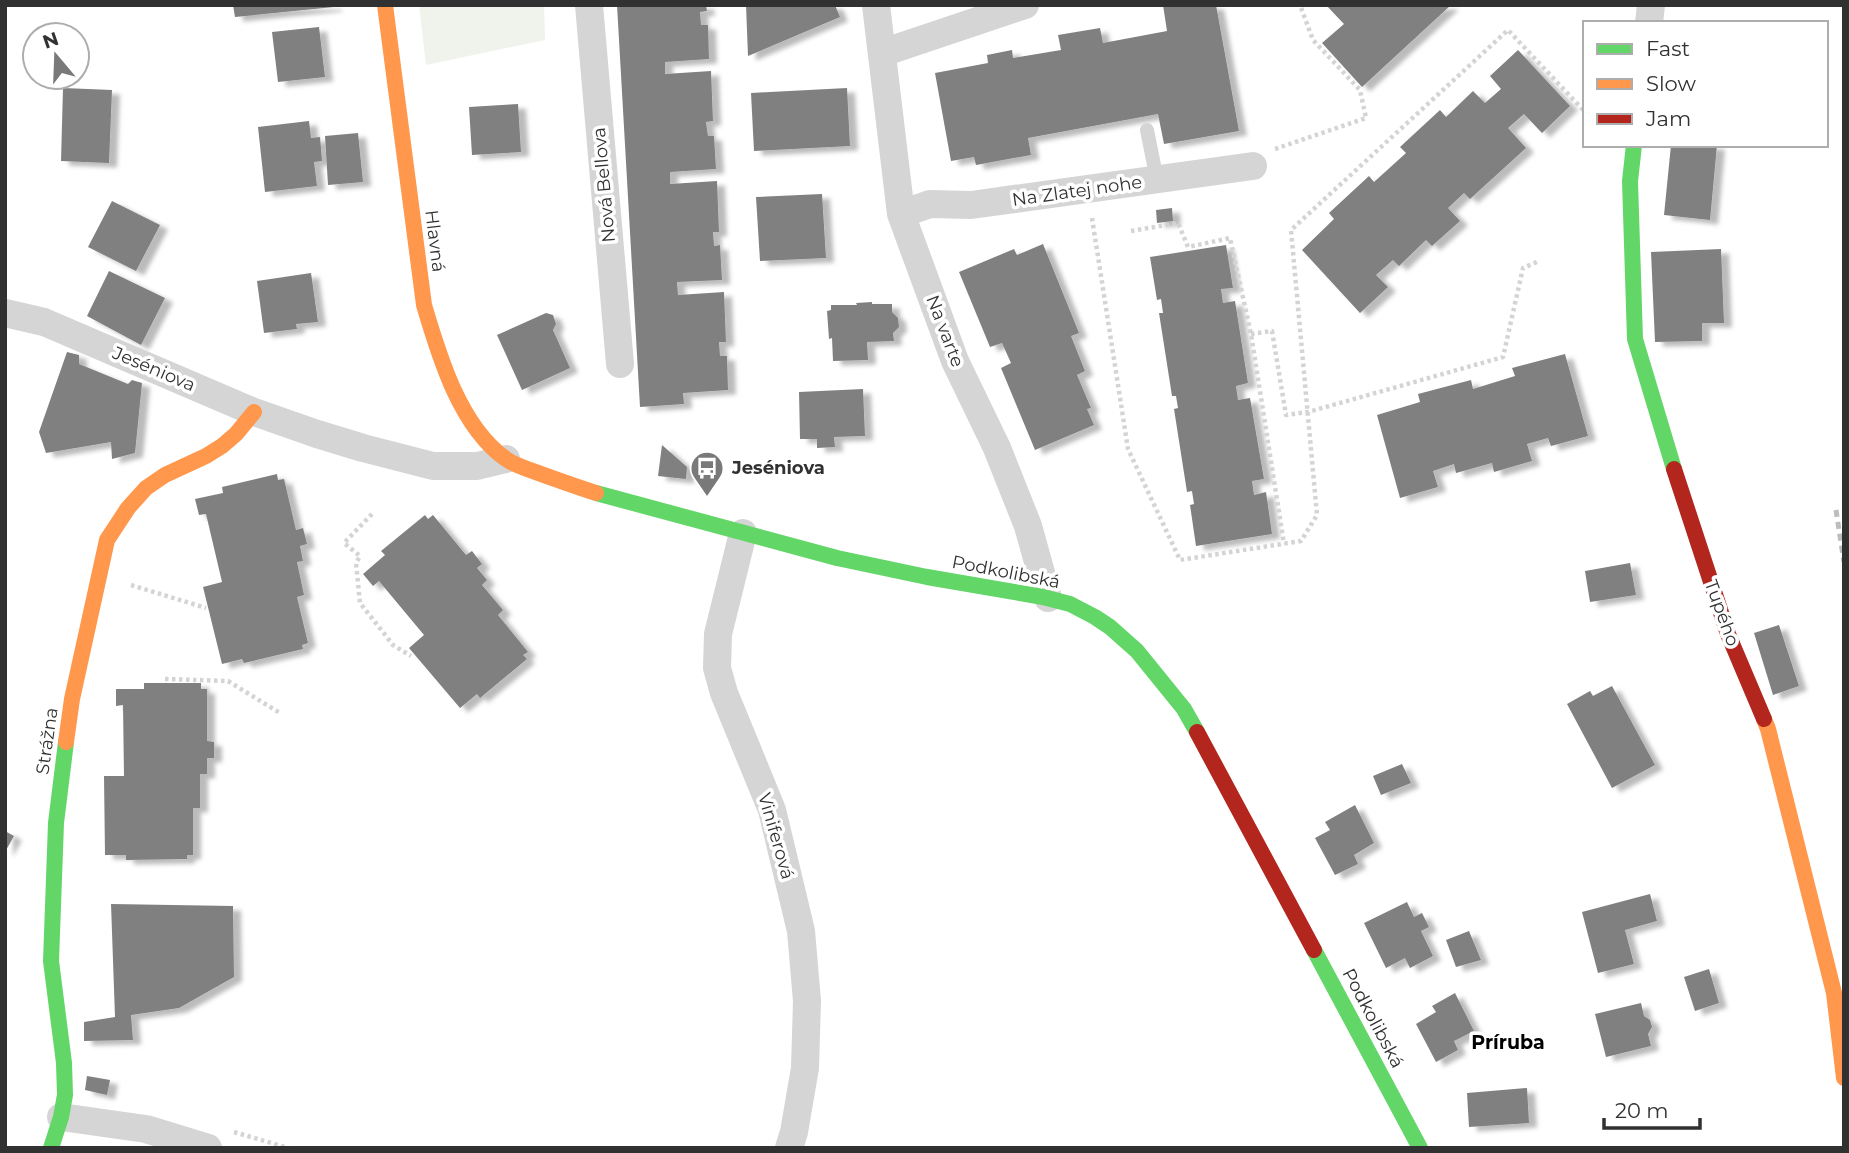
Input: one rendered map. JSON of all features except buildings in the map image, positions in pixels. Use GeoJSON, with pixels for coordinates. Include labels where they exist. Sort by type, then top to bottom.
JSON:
{"type":"FeatureCollection","features":[{"type":"Feature","properties":{"kind":"street","name":"Hlavná"},"geometry":{"type":"LineString","coordinates":[[385,5],[424,305],[458,401],[471,423],[506,460]]}},
{"type":"Feature","properties":{"kind":"street","name":"Nová Bellova"},"geometry":{"type":"LineString","coordinates":[[589,5],[620,364]]}},
{"type":"Feature","properties":{"kind":"street","name":"Na varte"},"geometry":{"type":"LineString","coordinates":[[876,5],[901,214],[955,360],[997,448],[1028,526],[1048,598]]}},
{"type":"Feature","properties":{"kind":"street"},"geometry":{"type":"LineString","coordinates":[[882,54],[1025,5]]}},
{"type":"Feature","properties":{"kind":"street","name":"Tupého"},"geometry":{"type":"LineString","coordinates":[[1634,147],[1630,181],[1635,339],[1679,488],[1728,634],[1768,729],[1834,993],[1844,1078]]}},
{"type":"Feature","properties":{"kind":"street","name":"Na Zlatej nohe"},"geometry":{"type":"LineString","coordinates":[[901,214],[930,204],[971,205],[1253,166]]}},
{"type":"Feature","properties":{"kind":"street","name":"Jeséniova"},"geometry":{"type":"LineString","coordinates":[[5,313],[44,322],[254,412],[340,441],[433,466],[477,466],[506,460]]}},
{"type":"Feature","properties":{"kind":"street","name":"Strážna"},"geometry":{"type":"LineString","coordinates":[[51,1148],[65,1095],[65,1071],[51,961],[56,823],[72,699],[107,540],[135,498],[156,481],[226,443],[244,427],[254,412]]}},
{"type":"Feature","properties":{"kind":"street","name":"Podkolibská"},"geometry":{"type":"LineString","coordinates":[[506,460],[587,491],[743,533],[898,572],[1048,598],[1078,607],[1109,626],[1147,661],[1184,709],[1420,1148]]}},
{"type":"Feature","properties":{"kind":"street","name":"Viniferová"},"geometry":{"type":"LineString","coordinates":[[743,533],[718,634],[718,668],[724,693],[772,810],[801,931],[807,1001],[805,1068],[789,1148]]}},
{"type":"Feature","properties":{"kind":"street"},"geometry":{"type":"LineString","coordinates":[[61,1117],[146,1129],[208,1148]]}},
{"type":"Feature","properties":{"kind":"lane"},"geometry":{"type":"LineString","coordinates":[[1147,130],[1157,180]]}},
{"type":"Feature","properties":{"kind":"path"},"geometry":{"type":"LineString","coordinates":[[1253,166],[1259,155],[1366,118],[1360,90],[1313,40],[1300,5]]}},
{"type":"Feature","properties":{"kind":"path"},"geometry":{"type":"LineString","coordinates":[[1087,190],[1128,449],[1180,560],[1284,544],[1301,541],[1317,515],[1291,230],[1508,30],[1583,110]]}},
{"type":"Feature","properties":{"kind":"path"},"geometry":{"type":"LineString","coordinates":[[1131,231],[1178,223],[1188,247],[1230,238],[1251,334],[1284,544]]}},
{"type":"Feature","properties":{"kind":"path"},"geometry":{"type":"LineString","coordinates":[[1251,334],[1272,331],[1286,415],[1307,412],[1503,357],[1522,268],[1537,262]]}},
{"type":"Feature","properties":{"kind":"path"},"geometry":{"type":"LineString","coordinates":[[372,514],[344,542],[360,556],[356,563],[360,603],[393,645],[411,656]]}},
{"type":"Feature","properties":{"kind":"path"},"geometry":{"type":"LineString","coordinates":[[120,581],[206,608]]}},
{"type":"Feature","properties":{"kind":"path"},"geometry":{"type":"LineString","coordinates":[[164,679],[228,681],[280,713]]}},
{"type":"Feature","properties":{"kind":"shaded area"},"geometry":{"type":"Polygon","coordinates":[[[419,5],[544,5],[545,40],[426,65],[419,5]]]}},
{"type":"Feature","properties":{"kind":"railway"},"geometry":{"type":"LineString","coordinates":[[1836,510],[1844,562]]}},
{"type":"Feature","properties":{"kind":"traffic: fast"},"geometry":{"type":"LineString","coordinates":[[1634,147],[1630,181],[1635,339],[1674,469]]}},
{"type":"Feature","properties":{"kind":"traffic: fast"},"geometry":{"type":"LineString","coordinates":[[596,493],[837,558],[1070,604],[1110,627],[1137,651],[1184,709],[1197,732]]}},
{"type":"Feature","properties":{"kind":"traffic: fast"},"geometry":{"type":"LineString","coordinates":[[51,1148],[65,1095],[64,1063],[51,961],[56,823],[66,742]]}},
{"type":"Feature","properties":{"kind":"traffic: fast"},"geometry":{"type":"LineString","coordinates":[[1314,950],[1420,1148]]}},
{"type":"Feature","properties":{"kind":"traffic: slow"},"geometry":{"type":"LineString","coordinates":[[385,5],[424,305],[453,389],[476,429],[506,459],[596,493]]}},
{"type":"Feature","properties":{"kind":"traffic: slow"},"geometry":{"type":"LineString","coordinates":[[66,742],[72,699],[107,540],[128,508],[146,488],[165,475],[222,446],[254,412]]}},
{"type":"Feature","properties":{"kind":"traffic: slow"},"geometry":{"type":"LineString","coordinates":[[1764,719],[1834,993],[1844,1078]]}},
{"type":"Feature","properties":{"kind":"traffic: jam"},"geometry":{"type":"LineString","coordinates":[[1674,469],[1728,634],[1764,719]]}},
{"type":"Feature","properties":{"kind":"traffic: jam"},"geometry":{"type":"LineString","coordinates":[[1197,732],[1314,950]]}},
{"type":"Feature","properties":{"kind":"place","name":"Jeséniova"},"geometry":{"type":"Point","coordinates":[707,498]}},
{"type":"Feature","properties":{"kind":"district","name":"Príruba"},"geometry":{"type":"Point","coordinates":[1508,1042]}}]}
